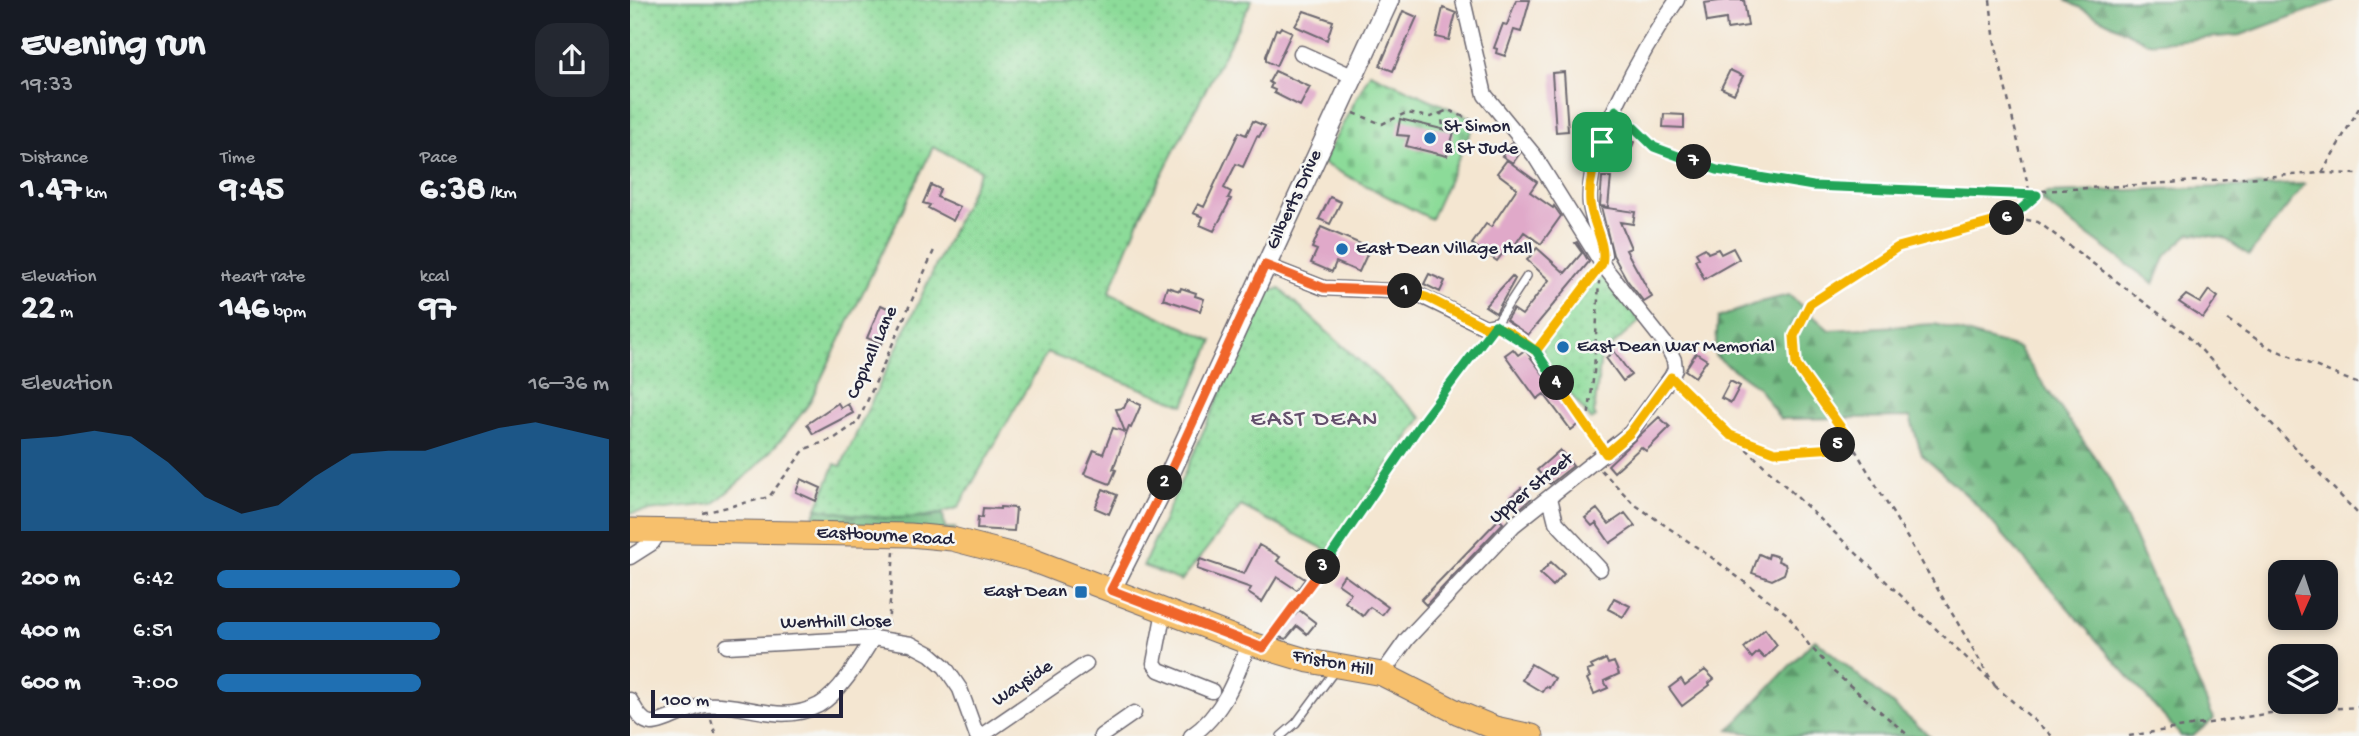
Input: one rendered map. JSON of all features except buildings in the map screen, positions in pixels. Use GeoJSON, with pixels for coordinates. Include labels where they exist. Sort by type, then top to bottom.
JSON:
{"type":"FeatureCollection","features":[{"type":"Feature","properties":{"kind":"main road","name":"Eastbourne Road"},"geometry":{"type":"LineString","coordinates":[[630,530],[895,535],[951,539],[1029,559],[1256,645]]}},
{"type":"Feature","properties":{"kind":"main road","name":"Friston Hill"},"geometry":{"type":"LineString","coordinates":[[1256,645],[1309,661],[1382,674],[1459,713],[1495,727],[1532,736]]}},
{"type":"Feature","properties":{"kind":"street","name":"Gilberts Drive"},"geometry":{"type":"LineString","coordinates":[[1111,590],[1167,480],[1389,0]]}},
{"type":"Feature","properties":{"kind":"street"},"geometry":{"type":"LineString","coordinates":[[1463,0],[1485,95],[1534,155],[1602,264],[1667,346],[1674,360],[1675,369],[1671,377]]}},
{"type":"Feature","properties":{"kind":"street"},"geometry":{"type":"LineString","coordinates":[[1602,264],[1605,254],[1593,221],[1590,188],[1592,172],[1602,142],[1642,55],[1677,0]]}},
{"type":"Feature","properties":{"kind":"street"},"geometry":{"type":"LineString","coordinates":[[1301,53],[1352,76]]}},
{"type":"Feature","properties":{"kind":"street"},"geometry":{"type":"LineString","coordinates":[[1265,265],[1324,288],[1413,292],[1485,327],[1495,325]]}},
{"type":"Feature","properties":{"kind":"street","name":"Upper Street"},"geometry":{"type":"LineString","coordinates":[[1382,674],[1407,639],[1505,534],[1630,433],[1671,377]]}},
{"type":"Feature","properties":{"kind":"street"},"geometry":{"type":"LineString","coordinates":[[1550,498],[1556,522],[1600,569]]}},
{"type":"Feature","properties":{"kind":"street"},"geometry":{"type":"LineString","coordinates":[[630,556],[652,543],[661,530]]}},
{"type":"Feature","properties":{"kind":"street"},"geometry":{"type":"LineString","coordinates":[[1164,611],[1154,663],[1159,670],[1212,691]]}},
{"type":"Feature","properties":{"kind":"street"},"geometry":{"type":"LineString","coordinates":[[630,700],[641,718],[648,723],[706,705],[726,705],[766,714],[801,712],[819,705],[833,695],[880,639]]}},
{"type":"Feature","properties":{"kind":"street","name":"Wenthill Close"},"geometry":{"type":"LineString","coordinates":[[727,646],[880,639],[911,644],[930,654],[945,667],[960,689],[979,736]]}},
{"type":"Feature","properties":{"kind":"street"},"geometry":{"type":"LineString","coordinates":[[1191,736],[1216,714],[1256,645]]}},
{"type":"Feature","properties":{"kind":"street","name":"Wayside"},"geometry":{"type":"LineString","coordinates":[[979,736],[1086,664]]}},
{"type":"Feature","properties":{"kind":"street"},"geometry":{"type":"LineString","coordinates":[[1101,736],[1134,713]]}},
{"type":"Feature","properties":{"kind":"lane"},"geometry":{"type":"LineString","coordinates":[[1495,325],[1527,276]]}},
{"type":"Feature","properties":{"kind":"lane"},"geometry":{"type":"LineString","coordinates":[[1281,736],[1296,723],[1338,666]]}},
{"type":"Feature","properties":{"kind":"path"},"geometry":{"type":"LineString","coordinates":[[1990,0],[1995,43],[2031,196]]}},
{"type":"Feature","properties":{"kind":"path"},"geometry":{"type":"LineString","coordinates":[[1338,108],[1382,124],[1406,113],[1431,117],[1448,110],[1489,132]]}},
{"type":"Feature","properties":{"kind":"path"},"geometry":{"type":"LineString","coordinates":[[2322,173],[2359,108]]}},
{"type":"Feature","properties":{"kind":"path"},"geometry":{"type":"LineString","coordinates":[[1616,110],[1654,147],[1717,170],[1813,186],[2031,196],[2042,191],[2055,190],[2322,173],[2359,174]]}},
{"type":"Feature","properties":{"kind":"path"},"geometry":{"type":"LineString","coordinates":[[1441,113],[1443,126]]}},
{"type":"Feature","properties":{"kind":"path"},"geometry":{"type":"LineString","coordinates":[[2012,217],[2031,196]]}},
{"type":"Feature","properties":{"kind":"path"},"geometry":{"type":"LineString","coordinates":[[1995,686],[1847,436],[1796,365],[1794,336],[1810,304],[1898,247],[2012,217],[2038,222],[2185,334],[2359,515]]}},
{"type":"Feature","properties":{"kind":"path","name":"Cophall Lane"},"geometry":{"type":"LineString","coordinates":[[702,513],[769,497],[805,449],[835,438],[858,422],[935,248]]}},
{"type":"Feature","properties":{"kind":"path"},"geometry":{"type":"LineString","coordinates":[[1536,351],[1602,264]]}},
{"type":"Feature","properties":{"kind":"path"},"geometry":{"type":"LineString","coordinates":[[1587,428],[1594,372],[1597,287],[1602,264]]}},
{"type":"Feature","properties":{"kind":"path"},"geometry":{"type":"LineString","coordinates":[[2228,320],[2268,347],[2359,384]]}},
{"type":"Feature","properties":{"kind":"path"},"geometry":{"type":"LineString","coordinates":[[1256,645],[1269,638],[1311,584],[1424,419],[1495,325],[1536,351],[1587,428],[1600,458],[1634,504],[1787,614],[1809,645],[1834,672],[1909,736]]}},
{"type":"Feature","properties":{"kind":"path"},"geometry":{"type":"LineString","coordinates":[[1671,377],[1995,686],[2052,736]]}},
{"type":"Feature","properties":{"kind":"path"},"geometry":{"type":"LineString","coordinates":[[1730,435],[1775,452],[1835,448],[1847,436]]}},
{"type":"Feature","properties":{"kind":"path"},"geometry":{"type":"LineString","coordinates":[[880,639],[895,535]]}},
{"type":"Feature","properties":{"kind":"path"},"geometry":{"type":"LineString","coordinates":[[706,705],[716,736]]}},
{"type":"Feature","properties":{"kind":"path"},"geometry":{"type":"LineString","coordinates":[[2129,736],[2277,712],[2359,707]]}},
{"type":"Feature","properties":{"kind":"green space"},"geometry":{"type":"Polygon","coordinates":[[[630,0],[1252,0],[1141,215],[1109,293],[1213,341],[1184,405],[1047,353],[958,508],[916,519],[865,518],[817,508],[835,464],[841,466],[981,170],[933,147],[809,404],[785,435],[752,471],[713,504],[630,513],[630,0]]]}},
{"type":"Feature","properties":{"kind":"green space"},"geometry":{"type":"Polygon","coordinates":[[[2065,0],[2337,0],[2241,35],[2148,43],[2065,0]]]}},
{"type":"Feature","properties":{"kind":"green space"},"geometry":{"type":"Polygon","coordinates":[[[1370,73],[1476,120],[1431,219],[1322,163],[1370,73]]]}},
{"type":"Feature","properties":{"kind":"green space"},"geometry":{"type":"Polygon","coordinates":[[[2305,184],[2249,255],[2224,238],[2190,233],[2166,255],[2154,284],[2040,200],[2045,193],[2305,184]]]}},
{"type":"Feature","properties":{"kind":"green space"},"geometry":{"type":"Polygon","coordinates":[[[1598,277],[1605,277],[1640,321],[1601,356],[1594,413],[1596,417],[1591,420],[1543,358],[1542,346],[1590,282],[1598,277]]]}},
{"type":"Feature","properties":{"kind":"green space"},"geometry":{"type":"Polygon","coordinates":[[[1280,289],[1422,418],[1328,551],[1241,506],[1181,581],[1143,566],[1266,291],[1280,289]]]}},
{"type":"Feature","properties":{"kind":"green space"},"geometry":{"type":"Polygon","coordinates":[[[1789,295],[1829,330],[1935,324],[2018,348],[2108,476],[2214,719],[2193,736],[2181,736],[1974,502],[1922,455],[1910,417],[1780,419],[1758,387],[1715,356],[1718,318],[1760,302],[1789,295]]]}},
{"type":"Feature","properties":{"kind":"green space"},"geometry":{"type":"Polygon","coordinates":[[[817,508],[880,517],[911,518],[943,514],[945,528],[955,528],[956,531],[809,529],[817,508]]]}},
{"type":"Feature","properties":{"kind":"green space"},"geometry":{"type":"Polygon","coordinates":[[[1815,639],[1930,736],[1767,736],[1729,730],[1815,639]]]}},
{"type":"Feature","properties":{"kind":"place","name":"St Simon & St Jude"},"geometry":{"type":"Point","coordinates":[1430,138]}},
{"type":"Feature","properties":{"kind":"place","name":"East Dean Village Hall"},"geometry":{"type":"Point","coordinates":[1342,249]}},
{"type":"Feature","properties":{"kind":"place","name":"East Dean War Memorial"},"geometry":{"type":"Point","coordinates":[1563,347]}},
{"type":"Feature","properties":{"kind":"place","name":"East Dean"},"geometry":{"type":"Point","coordinates":[1081,592]}},
{"type":"Feature","properties":{"kind":"district","name":"EAST DEAN"},"geometry":{"type":"Point","coordinates":[1315,420]}},
{"type":"Feature","properties":{"kind":"route"},"geometry":{"type":"LineString","coordinates":[[1602,142],[1592,172],[1590,188],[1593,221],[1605,254],[1602,264],[1536,351],[1502,328],[1495,325],[1485,327],[1413,292],[1324,288],[1265,265],[1167,480],[1111,590],[1263,648],[1311,584],[1424,419],[1495,325],[1536,351],[1606,454],[1630,433],[1659,397],[1671,377],[1730,435],[1775,452],[1835,448],[1847,436],[1796,365],[1794,336],[1810,304],[1898,247],[2012,217],[2037,195],[1813,186],[1717,170],[1654,147],[1616,110],[1602,142]]}}]}
